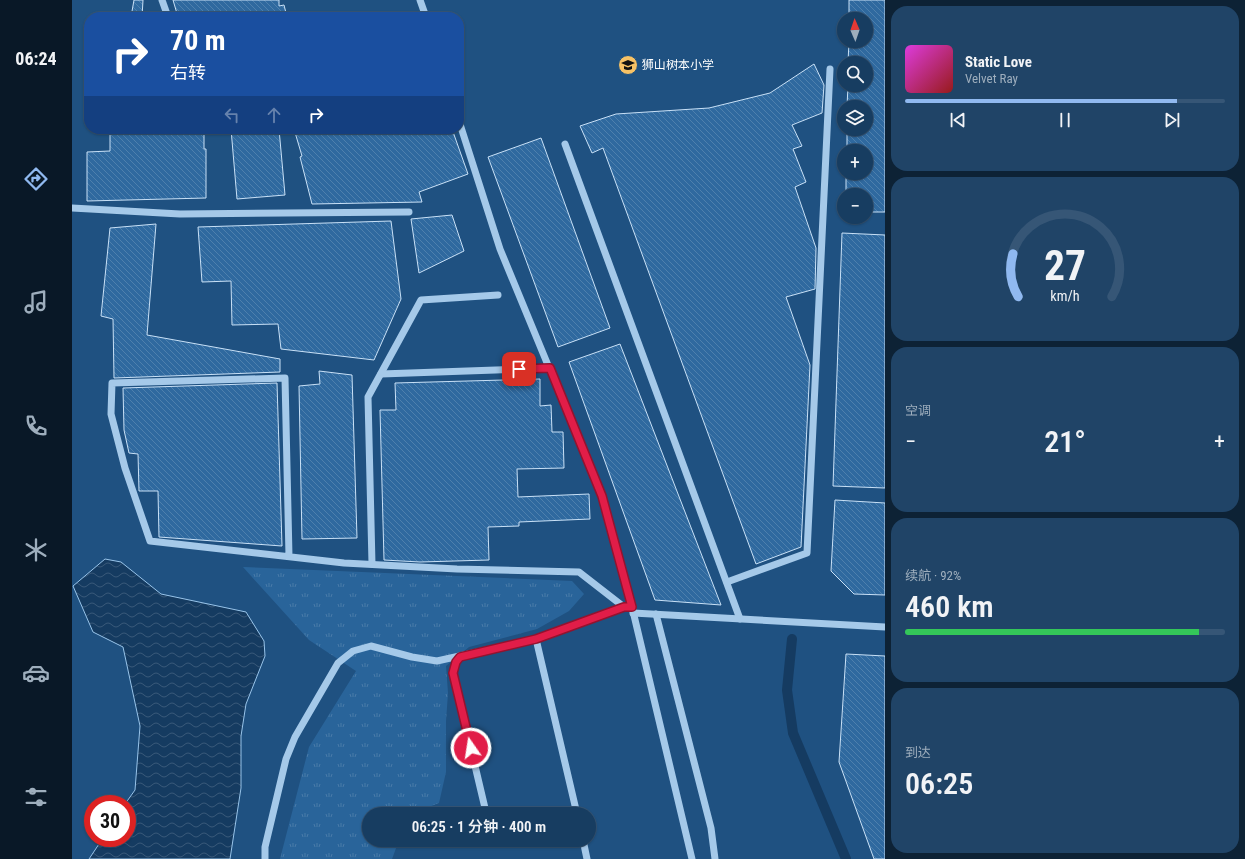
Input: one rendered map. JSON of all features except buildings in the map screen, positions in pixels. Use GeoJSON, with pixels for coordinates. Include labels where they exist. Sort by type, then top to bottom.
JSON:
{"type":"FeatureCollection","features":[{"type":"Feature","properties":{"kind":"street"},"geometry":{"type":"LineString","coordinates":[[162,0],[166,12]]}},
{"type":"Feature","properties":{"kind":"street"},"geometry":{"type":"LineString","coordinates":[[420,0],[424,12]]}},
{"type":"Feature","properties":{"kind":"street"},"geometry":{"type":"LineString","coordinates":[[727,582],[807,553],[830,69]]}},
{"type":"Feature","properties":{"kind":"street"},"geometry":{"type":"LineString","coordinates":[[463,134],[500,249],[602,496],[633,610],[692,859]]}},
{"type":"Feature","properties":{"kind":"street"},"geometry":{"type":"LineString","coordinates":[[565,144],[740,619]]}},
{"type":"Feature","properties":{"kind":"street"},"geometry":{"type":"LineString","coordinates":[[72,208],[180,214],[409,212]]}},
{"type":"Feature","properties":{"kind":"street"},"geometry":{"type":"LineString","coordinates":[[372,564],[368,397],[422,300],[498,295]]}},
{"type":"Feature","properties":{"kind":"street"},"geometry":{"type":"LineString","coordinates":[[381,374],[550,368]]}},
{"type":"Feature","properties":{"kind":"street"},"geometry":{"type":"LineString","coordinates":[[289,556],[285,378],[112,383],[112,414],[125,468],[150,541],[289,556],[372,564],[457,569],[579,572],[624,607],[633,610],[656,614],[885,627]]}},
{"type":"Feature","properties":{"kind":"street"},"geometry":{"type":"LineString","coordinates":[[265,859],[265,847],[286,759],[295,737],[338,663],[353,652],[371,646],[412,658],[437,662],[536,639],[624,607]]}},
{"type":"Feature","properties":{"kind":"street"},"geometry":{"type":"LineString","coordinates":[[656,614],[711,828],[715,859]]}},
{"type":"Feature","properties":{"kind":"street"},"geometry":{"type":"LineString","coordinates":[[536,639],[574,807]]}},
{"type":"Feature","properties":{"kind":"street"},"geometry":{"type":"LineString","coordinates":[[460,657],[456,662],[453,673],[485,807]]}},
{"type":"Feature","properties":{"kind":"street"},"geometry":{"type":"LineString","coordinates":[[584,847],[587,859]]}},
{"type":"Feature","properties":{"kind":"green space"},"geometry":{"type":"Polygon","coordinates":[[[243,567],[572,581],[584,594],[569,611],[537,629],[469,647],[446,666],[448,693],[446,721],[446,772],[439,803],[429,807],[362,807],[362,847],[396,847],[392,859],[280,859],[309,747],[356,671],[309,640],[243,567]]]}},
{"type":"Feature","properties":{"kind":"water"},"geometry":{"type":"Polygon","coordinates":[[[105,559],[121,562],[161,594],[246,612],[264,641],[265,656],[246,704],[241,736],[241,788],[230,859],[89,859],[97,847],[136,847],[136,795],[131,795],[135,790],[140,726],[123,647],[93,632],[73,586],[105,559]]]}},
{"type":"Feature","properties":{"kind":"waterway"},"geometry":{"type":"LineString","coordinates":[[792,639],[787,690],[793,733],[846,859]]}},
{"type":"Feature","properties":{"kind":"place","name":"狮山树本小学"},"geometry":{"type":"Point","coordinates":[628,65]}},
{"type":"Feature","properties":{"kind":"route"},"geometry":{"type":"LineString","coordinates":[[471,748],[453,673],[456,662],[460,657],[536,639],[624,607],[632,607],[602,496],[550,368],[519,369]]}}]}
